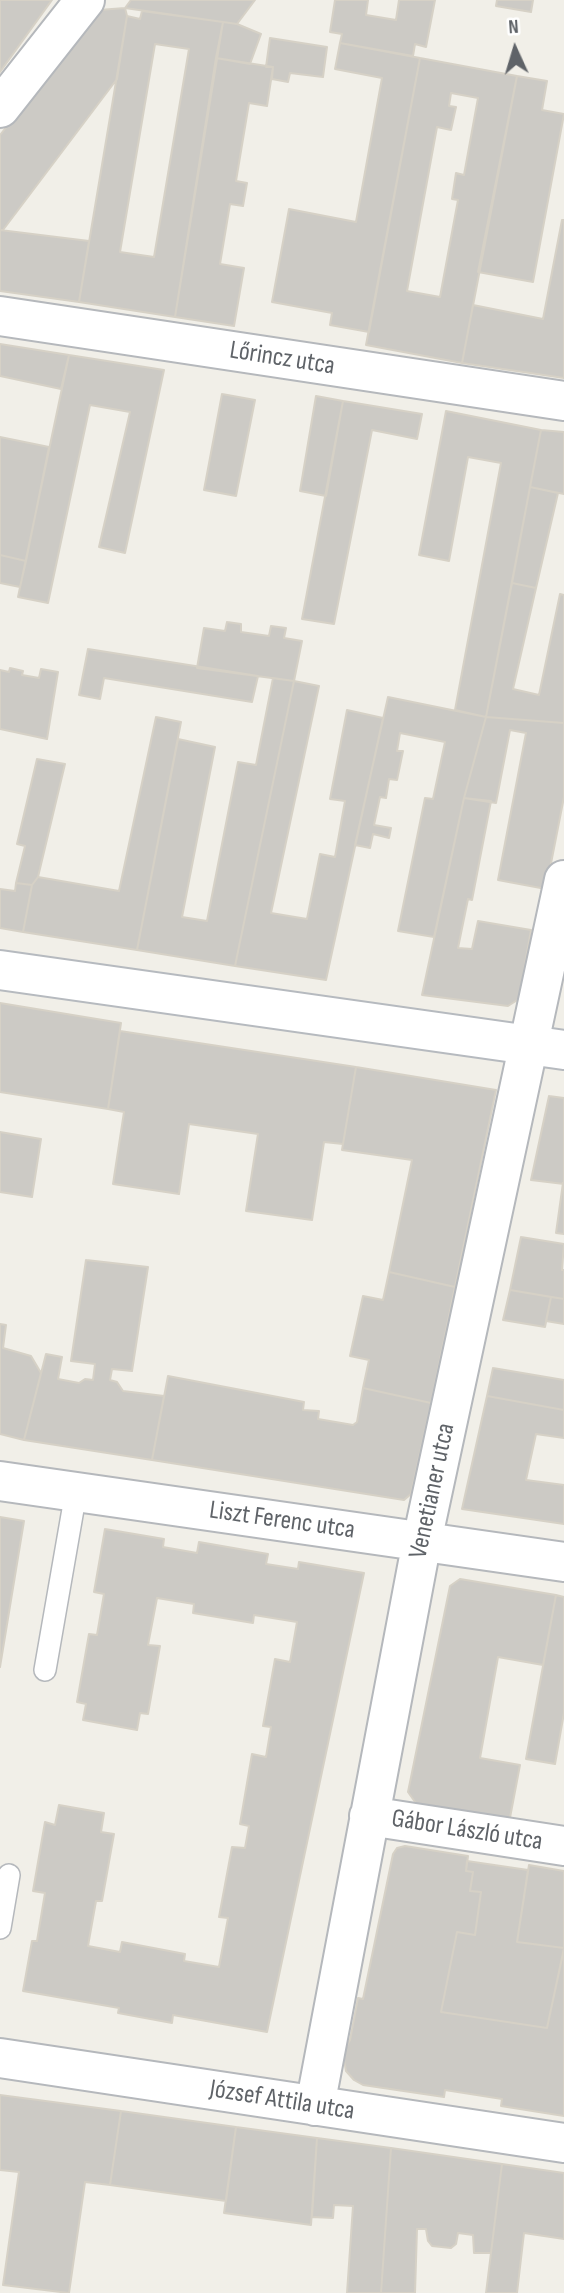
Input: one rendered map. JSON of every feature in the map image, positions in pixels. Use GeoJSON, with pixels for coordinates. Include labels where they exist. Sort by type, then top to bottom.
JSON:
{"type":"FeatureCollection","features":[{"type":"Feature","properties":{"kind":"street"},"geometry":{"type":"LineString","coordinates":[[0,108],[85,0]]}},
{"type":"Feature","properties":{"kind":"street","name":"Lőrincz utca"},"geometry":{"type":"LineString","coordinates":[[0,316],[564,401]]}},
{"type":"Feature","properties":{"kind":"street","name":"Venetianer utca"},"geometry":{"type":"LineString","coordinates":[[315,2106],[422,1541],[546,1047],[564,880]]}},
{"type":"Feature","properties":{"kind":"street"},"geometry":{"type":"LineString","coordinates":[[0,971],[546,1047]]}},
{"type":"Feature","properties":{"kind":"street","name":"Liszt Ferenc utca"},"geometry":{"type":"LineString","coordinates":[[0,1481],[564,1562]]}},
{"type":"Feature","properties":{"kind":"street","name":"Gábor László utca"},"geometry":{"type":"LineString","coordinates":[[369,1816],[564,1846]]}},
{"type":"Feature","properties":{"kind":"street","name":"József Attila utca"},"geometry":{"type":"LineString","coordinates":[[0,2058],[564,2143]]}},
{"type":"Feature","properties":{"kind":"lane"},"geometry":{"type":"LineString","coordinates":[[46,1670],[76,1492]]}},
{"type":"Feature","properties":{"kind":"lane"},"geometry":{"type":"LineString","coordinates":[[0,1928],[9,1875]]}},
{"type":"Feature","properties":{"kind":"building"},"geometry":{"type":"Polygon","coordinates":[[[0,0],[52,0],[0,72],[0,0]]]}},
{"type":"Feature","properties":{"kind":"building"},"geometry":{"type":"Polygon","coordinates":[[[131,0],[255,0],[237,24],[125,8],[131,0]]]}},
{"type":"Feature","properties":{"kind":"building"},"geometry":{"type":"Polygon","coordinates":[[[335,0],[368,0],[366,15],[396,20],[399,0],[435,0],[426,47],[415,44],[413,56],[340,43],[342,34],[330,32],[335,0]]]}},
{"type":"Feature","properties":{"kind":"building"},"geometry":{"type":"Polygon","coordinates":[[[497,0],[533,0],[531,12],[496,6],[497,0]]]}},
{"type":"Feature","properties":{"kind":"building"},"geometry":{"type":"Polygon","coordinates":[[[125,8],[127,16],[117,79],[3,230],[0,230],[0,135],[99,10],[125,8]]]}},
{"type":"Feature","properties":{"kind":"building"},"geometry":{"type":"Polygon","coordinates":[[[142,11],[223,22],[175,317],[79,302],[127,16],[140,19],[142,11]],[[155,44],[120,252],[154,257],[189,49],[155,44]]]}},
{"type":"Feature","properties":{"kind":"building"},"geometry":{"type":"Polygon","coordinates":[[[223,22],[237,24],[261,34],[250,64],[216,58],[223,22]]]}},
{"type":"Feature","properties":{"kind":"building"},"geometry":{"type":"Polygon","coordinates":[[[270,38],[327,47],[323,77],[290,73],[288,82],[272,79],[273,67],[266,67],[270,38]]]}},
{"type":"Feature","properties":{"kind":"building"},"geometry":{"type":"Polygon","coordinates":[[[340,43],[420,58],[369,332],[330,325],[332,313],[272,302],[289,209],[356,222],[382,78],[335,69],[340,43]]]}},
{"type":"Feature","properties":{"kind":"building"},"geometry":{"type":"Polygon","coordinates":[[[216,58],[273,67],[267,106],[249,103],[236,181],[247,183],[243,206],[230,204],[220,264],[244,268],[234,326],[175,317],[216,58]]]}},
{"type":"Feature","properties":{"kind":"building"},"geometry":{"type":"Polygon","coordinates":[[[420,58],[517,76],[462,363],[366,345],[420,58]],[[451,93],[449,106],[456,107],[451,130],[437,127],[407,291],[440,297],[458,200],[452,199],[456,173],[464,175],[478,98],[451,93]]]}},
{"type":"Feature","properties":{"kind":"building"},"geometry":{"type":"Polygon","coordinates":[[[517,76],[547,81],[542,110],[564,114],[533,282],[478,272],[517,76]]]}},
{"type":"Feature","properties":{"kind":"building"},"geometry":{"type":"Polygon","coordinates":[[[562,220],[564,378],[462,363],[473,305],[543,319],[562,220]]]}},
{"type":"Feature","properties":{"kind":"building"},"geometry":{"type":"Polygon","coordinates":[[[0,230],[89,241],[79,302],[0,291],[0,230]]]}},
{"type":"Feature","properties":{"kind":"building"},"geometry":{"type":"Polygon","coordinates":[[[0,344],[69,355],[61,389],[0,376],[0,344]]]}},
{"type":"Feature","properties":{"kind":"building"},"geometry":{"type":"Polygon","coordinates":[[[69,355],[164,370],[125,553],[99,547],[130,412],[90,405],[48,603],[18,597],[69,355]]]}},
{"type":"Feature","properties":{"kind":"building"},"geometry":{"type":"Polygon","coordinates":[[[222,394],[255,400],[236,496],[204,490],[222,394]]]}},
{"type":"Feature","properties":{"kind":"building"},"geometry":{"type":"Polygon","coordinates":[[[316,396],[343,401],[326,496],[300,491],[316,396]]]}},
{"type":"Feature","properties":{"kind":"building"},"geometry":{"type":"Polygon","coordinates":[[[343,401],[422,414],[417,439],[372,430],[334,624],[302,619],[343,401]]]}},
{"type":"Feature","properties":{"kind":"building"},"geometry":{"type":"Polygon","coordinates":[[[446,411],[541,430],[486,717],[455,710],[501,463],[468,457],[449,561],[419,555],[446,411]]]}},
{"type":"Feature","properties":{"kind":"building"},"geometry":{"type":"Polygon","coordinates":[[[541,430],[564,432],[564,494],[530,487],[541,430]]]}},
{"type":"Feature","properties":{"kind":"building"},"geometry":{"type":"Polygon","coordinates":[[[0,437],[49,447],[26,561],[0,555],[0,437]]]}},
{"type":"Feature","properties":{"kind":"building"},"geometry":{"type":"Polygon","coordinates":[[[530,487],[558,493],[536,588],[512,583],[530,487]]]}},
{"type":"Feature","properties":{"kind":"building"},"geometry":{"type":"Polygon","coordinates":[[[0,555],[26,561],[20,587],[0,583],[0,555]]]}},
{"type":"Feature","properties":{"kind":"building"},"geometry":{"type":"Polygon","coordinates":[[[512,583],[536,588],[513,689],[539,695],[560,594],[564,595],[564,723],[486,717],[512,583]]]}},
{"type":"Feature","properties":{"kind":"building"},"geometry":{"type":"Polygon","coordinates":[[[227,622],[241,624],[241,632],[269,636],[271,626],[286,628],[284,638],[302,641],[294,681],[197,668],[204,628],[225,631],[227,622]]]}},
{"type":"Feature","properties":{"kind":"building"},"geometry":{"type":"Polygon","coordinates":[[[88,649],[258,676],[252,702],[104,678],[100,699],[79,695],[88,649]]]}},
{"type":"Feature","properties":{"kind":"building"},"geometry":{"type":"Polygon","coordinates":[[[10,668],[23,671],[22,675],[39,678],[41,669],[58,672],[47,739],[0,729],[0,670],[9,672],[10,668]]]}},
{"type":"Feature","properties":{"kind":"building"},"geometry":{"type":"Polygon","coordinates":[[[273,678],[294,681],[235,966],[137,950],[178,739],[215,747],[182,917],[207,921],[238,762],[256,765],[273,678]]]}},
{"type":"Feature","properties":{"kind":"building"},"geometry":{"type":"Polygon","coordinates":[[[294,681],[319,686],[271,913],[307,919],[320,854],[335,857],[345,801],[330,799],[347,710],[383,718],[326,980],[235,966],[294,681]]]}},
{"type":"Feature","properties":{"kind":"building"},"geometry":{"type":"Polygon","coordinates":[[[388,697],[486,717],[464,798],[434,937],[398,931],[425,798],[433,799],[445,742],[400,733],[397,751],[403,751],[397,780],[389,779],[386,798],[380,797],[374,825],[391,828],[389,838],[373,834],[370,848],[355,845],[388,697]]]}},
{"type":"Feature","properties":{"kind":"building"},"geometry":{"type":"Polygon","coordinates":[[[156,717],[181,722],[137,950],[23,932],[32,885],[38,877],[119,891],[156,717]]]}},
{"type":"Feature","properties":{"kind":"building"},"geometry":{"type":"Polygon","coordinates":[[[486,717],[564,723],[564,797],[546,889],[498,880],[526,733],[510,730],[496,803],[464,798],[486,717]]]}},
{"type":"Feature","properties":{"kind":"building"},"geometry":{"type":"Polygon","coordinates":[[[37,759],[65,764],[38,877],[32,885],[16,883],[25,846],[17,844],[37,759]]]}},
{"type":"Feature","properties":{"kind":"building"},"geometry":{"type":"Polygon","coordinates":[[[464,798],[491,801],[472,900],[468,899],[458,948],[472,949],[478,921],[531,930],[519,999],[508,1006],[422,995],[464,798]]]}},
{"type":"Feature","properties":{"kind":"building"},"geometry":{"type":"Polygon","coordinates":[[[16,883],[32,885],[23,932],[0,928],[0,889],[15,891],[16,883]]]}},
{"type":"Feature","properties":{"kind":"building"},"geometry":{"type":"Polygon","coordinates":[[[0,1003],[121,1023],[108,1109],[0,1092],[0,1003]]]}},
{"type":"Feature","properties":{"kind":"building"},"geometry":{"type":"Polygon","coordinates":[[[120,1031],[356,1067],[343,1144],[324,1142],[312,1220],[246,1211],[258,1134],[189,1124],[179,1194],[113,1184],[124,1112],[108,1109],[120,1031]]]}},
{"type":"Feature","properties":{"kind":"building"},"geometry":{"type":"Polygon","coordinates":[[[356,1067],[496,1090],[455,1287],[389,1272],[412,1160],[342,1150],[356,1067]]]}},
{"type":"Feature","properties":{"kind":"building"},"geometry":{"type":"Polygon","coordinates":[[[549,1096],[564,1098],[564,1184],[531,1180],[549,1096]]]}},
{"type":"Feature","properties":{"kind":"building"},"geometry":{"type":"Polygon","coordinates":[[[0,1132],[41,1139],[32,1197],[0,1192],[0,1132]]]}},
{"type":"Feature","properties":{"kind":"building"},"geometry":{"type":"Polygon","coordinates":[[[564,1184],[564,1234],[556,1233],[564,1184]]]}},
{"type":"Feature","properties":{"kind":"building"},"geometry":{"type":"Polygon","coordinates":[[[521,1237],[564,1244],[564,1299],[510,1290],[521,1237]]]}},
{"type":"Feature","properties":{"kind":"building"},"geometry":{"type":"Polygon","coordinates":[[[86,1260],[148,1267],[132,1371],[112,1369],[110,1380],[117,1382],[123,1391],[164,1396],[152,1460],[24,1440],[46,1354],[62,1357],[58,1379],[79,1383],[85,1379],[93,1380],[95,1364],[71,1361],[86,1260]]]}},
{"type":"Feature","properties":{"kind":"building"},"geometry":{"type":"Polygon","coordinates":[[[389,1272],[455,1287],[431,1403],[363,1388],[369,1360],[350,1356],[363,1296],[383,1300],[389,1272]]]}},
{"type":"Feature","properties":{"kind":"building"},"geometry":{"type":"Polygon","coordinates":[[[510,1290],[551,1297],[545,1327],[503,1320],[510,1290]]]}},
{"type":"Feature","properties":{"kind":"building"},"geometry":{"type":"Polygon","coordinates":[[[551,1297],[564,1299],[564,1324],[546,1321],[551,1297]]]}},
{"type":"Feature","properties":{"kind":"building"},"geometry":{"type":"Polygon","coordinates":[[[0,1324],[6,1325],[3,1348],[31,1356],[41,1373],[24,1440],[0,1434],[0,1324]]]}},
{"type":"Feature","properties":{"kind":"building"},"geometry":{"type":"Polygon","coordinates":[[[493,1368],[564,1380],[564,1410],[487,1396],[493,1368]]]}},
{"type":"Feature","properties":{"kind":"building"},"geometry":{"type":"Polygon","coordinates":[[[168,1376],[304,1402],[303,1410],[319,1411],[318,1419],[353,1425],[357,1422],[363,1388],[431,1403],[411,1494],[404,1500],[152,1460],[168,1376]]]}},
{"type":"Feature","properties":{"kind":"building"},"geometry":{"type":"Polygon","coordinates":[[[487,1396],[564,1410],[564,1438],[536,1434],[526,1480],[564,1485],[564,1524],[462,1509],[487,1396]]]}},
{"type":"Feature","properties":{"kind":"building"},"geometry":{"type":"Polygon","coordinates":[[[0,1517],[24,1521],[0,1667],[0,1517]]]}},
{"type":"Feature","properties":{"kind":"building"},"geometry":{"type":"Polygon","coordinates":[[[105,1529],[164,1539],[163,1547],[197,1553],[199,1542],[268,1554],[266,1564],[298,1569],[299,1562],[364,1573],[267,2032],[173,2015],[172,2023],[118,2013],[119,2008],[23,1991],[32,1941],[37,1941],[45,1893],[33,1891],[45,1822],[55,1825],[59,1805],[104,1813],[101,1832],[114,1834],[102,1901],[96,1901],[88,1946],[120,1952],[122,1942],[185,1954],[184,1961],[219,1967],[228,1918],[219,1917],[232,1847],[245,1848],[249,1826],[240,1824],[252,1754],[266,1757],[271,1727],[263,1726],[275,1659],[290,1662],[297,1622],[254,1615],[253,1623],[193,1613],[194,1604],[157,1598],[148,1645],[160,1646],[148,1714],[140,1713],[137,1730],[83,1720],[86,1704],[77,1702],[89,1634],[97,1635],[104,1594],[94,1592],[105,1529]]]}},
{"type":"Feature","properties":{"kind":"building"},"geometry":{"type":"Polygon","coordinates":[[[460,1579],[556,1595],[543,1665],[498,1657],[480,1758],[520,1765],[509,1823],[420,1809],[408,1792],[450,1586],[460,1579]]]}},
{"type":"Feature","properties":{"kind":"building"},"geometry":{"type":"Polygon","coordinates":[[[556,1595],[564,1597],[564,1713],[555,1764],[526,1759],[556,1595]]]}},
{"type":"Feature","properties":{"kind":"building"},"geometry":{"type":"Polygon","coordinates":[[[405,1846],[468,1856],[466,1871],[473,1872],[470,1891],[481,1892],[475,1935],[457,1932],[441,2012],[547,2028],[564,1949],[564,2116],[501,2106],[502,2099],[445,2090],[444,2097],[363,2085],[346,2071],[345,2049],[350,2040],[358,1998],[363,1999],[393,1854],[397,1848],[405,1846]]]}},
{"type":"Feature","properties":{"kind":"building"},"geometry":{"type":"Polygon","coordinates":[[[467,1861],[528,1870],[517,1942],[564,1948],[547,2028],[441,2012],[457,1932],[475,1935],[481,1892],[470,1891],[473,1872],[466,1871],[467,1861]]]}},
{"type":"Feature","properties":{"kind":"building"},"geometry":{"type":"Polygon","coordinates":[[[529,1865],[564,1871],[564,1948],[517,1942],[529,1865]]]}},
{"type":"Feature","properties":{"kind":"building"},"geometry":{"type":"Polygon","coordinates":[[[0,2095],[121,2111],[110,2185],[85,2182],[69,2293],[3,2285],[19,2172],[0,2170],[0,2095]]]}},
{"type":"Feature","properties":{"kind":"building"},"geometry":{"type":"Polygon","coordinates":[[[121,2111],[236,2127],[226,2201],[110,2185],[121,2111]]]}},
{"type":"Feature","properties":{"kind":"building"},"geometry":{"type":"Polygon","coordinates":[[[236,2127],[317,2138],[311,2225],[224,2213],[236,2127]]]}},
{"type":"Feature","properties":{"kind":"building"},"geometry":{"type":"Polygon","coordinates":[[[317,2138],[391,2148],[381,2293],[347,2293],[353,2206],[334,2205],[333,2218],[312,2217],[317,2138]]]}},
{"type":"Feature","properties":{"kind":"building"},"geometry":{"type":"Polygon","coordinates":[[[391,2148],[502,2164],[491,2253],[474,2253],[473,2235],[458,2233],[456,2244],[451,2248],[432,2246],[428,2241],[426,2229],[417,2229],[415,2293],[381,2293],[391,2148]]]}},
{"type":"Feature","properties":{"kind":"building"},"geometry":{"type":"Polygon","coordinates":[[[502,2164],[564,2173],[564,2239],[524,2233],[517,2293],[486,2293],[502,2164]]]}}]}
